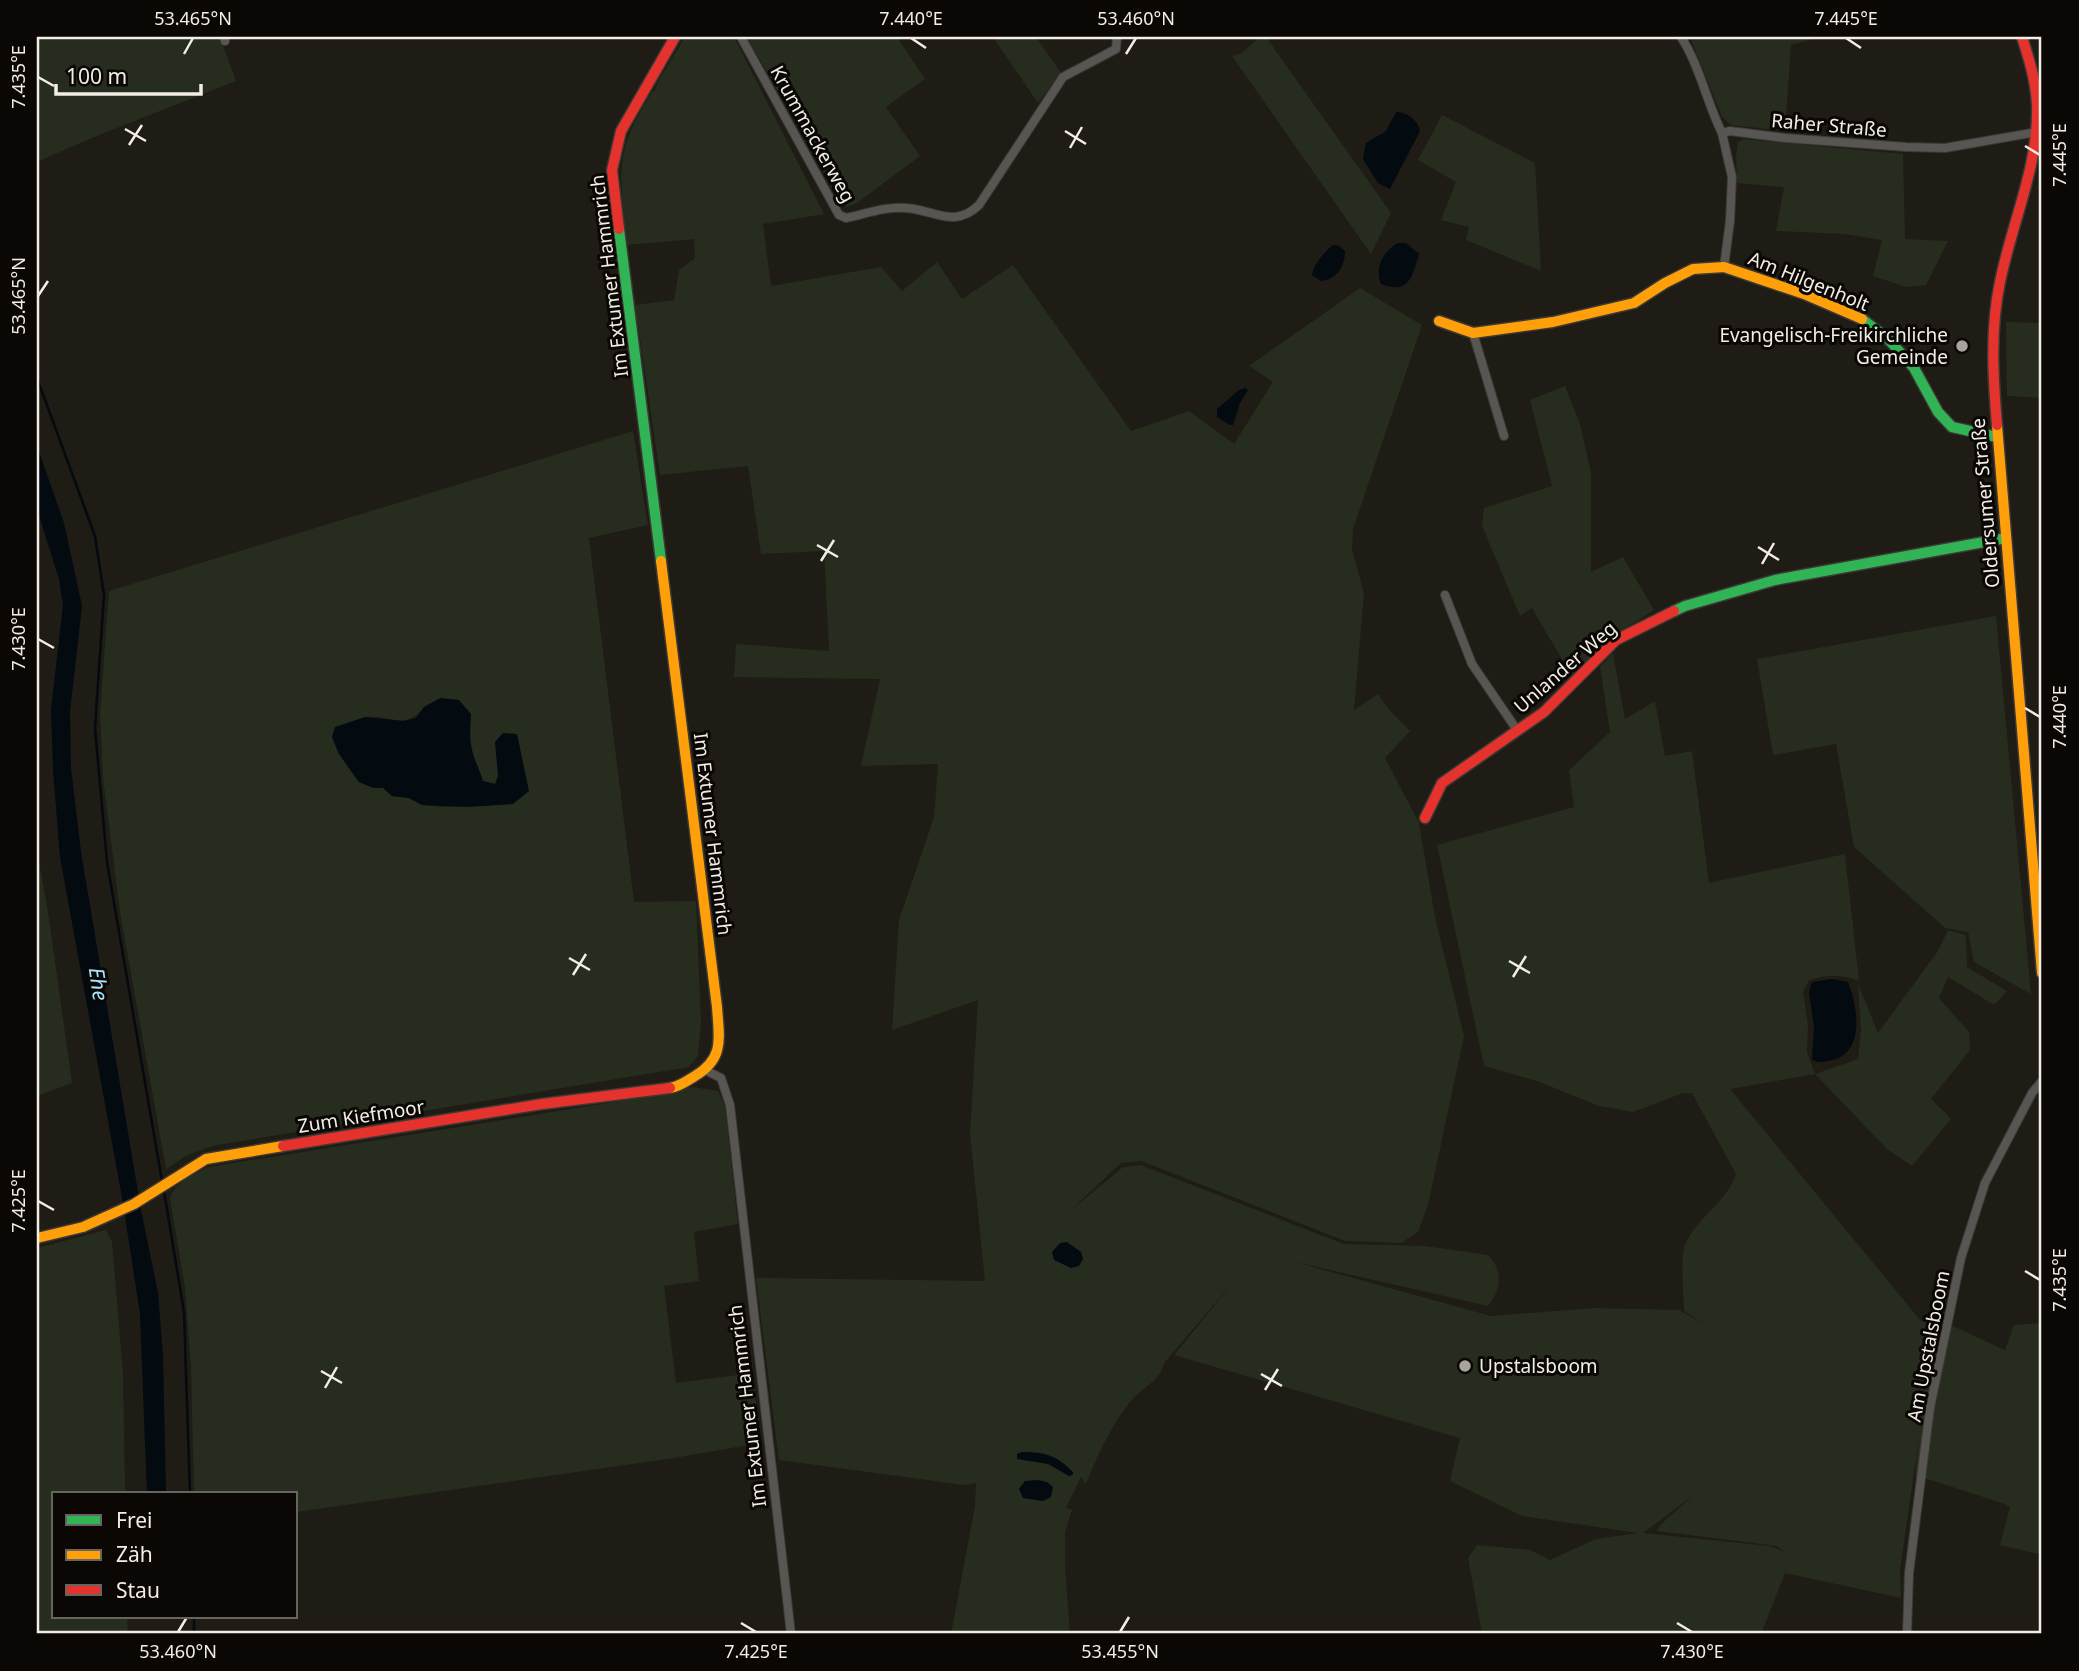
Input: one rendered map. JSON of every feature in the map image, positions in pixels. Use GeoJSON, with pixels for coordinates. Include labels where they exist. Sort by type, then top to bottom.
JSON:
{"type":"FeatureCollection","features":[{"type":"Feature","properties":{"kind":"street","name":"Im Extumer Hammrich"},"geometry":{"type":"LineString","coordinates":[[675,37],[621,131],[612,170],[717,1007],[719,1047],[715,1059],[705,1070],[722,1078],[730,1105],[791,1634]]}},
{"type":"Feature","properties":{"kind":"street","name":"Krummackerweg"},"geometry":{"type":"LineString","coordinates":[[741,37],[839,215],[846,218],[891,208],[906,208],[953,218],[968,215],[979,205],[1063,77],[1116,49],[1117,37]]}},
{"type":"Feature","properties":{"kind":"street"},"geometry":{"type":"LineString","coordinates":[[1439,321],[1473,333],[1553,322],[1634,303],[1693,269],[1724,267],[1732,177],[1722,133],[1688,46],[1681,37]]}},
{"type":"Feature","properties":{"kind":"street","name":"Oldersumer Straße"},"geometry":{"type":"LineString","coordinates":[[2022,37],[2037,97],[2036,163],[2000,282],[1993,327],[1993,381],[2042,973]]}},
{"type":"Feature","properties":{"kind":"street","name":"Raher Straße"},"geometry":{"type":"LineString","coordinates":[[1722,133],[1730,131],[1906,148],[1945,148],[2037,132]]}},
{"type":"Feature","properties":{"kind":"street","name":"Am Hilgenholt"},"geometry":{"type":"LineString","coordinates":[[1724,267],[1804,294],[1868,322],[1889,340],[1914,368],[1938,412],[1952,427],[1997,437]]}},
{"type":"Feature","properties":{"kind":"street"},"geometry":{"type":"LineString","coordinates":[[1473,333],[1504,436]]}},
{"type":"Feature","properties":{"kind":"street","name":"Unlander Weg"},"geometry":{"type":"LineString","coordinates":[[1425,818],[1442,783],[1544,712],[1616,640],[1685,606],[1775,580],[2006,538]]}},
{"type":"Feature","properties":{"kind":"street"},"geometry":{"type":"LineString","coordinates":[[1445,596],[1472,664],[1517,730]]}},
{"type":"Feature","properties":{"kind":"street","name":"Zum Kiefmoor"},"geometry":{"type":"LineString","coordinates":[[37,1238],[88,1225],[134,1204],[206,1159],[542,1104],[677,1087],[705,1070]]}},
{"type":"Feature","properties":{"kind":"street","name":"Am Upstalsboom"},"geometry":{"type":"LineString","coordinates":[[1907,1634],[1909,1573],[1930,1408],[1961,1258],[1985,1183],[2032,1093],[2042,1081]]}},
{"type":"Feature","properties":{"kind":"green space"},"geometry":{"type":"Polygon","coordinates":[[[37,37],[220,37],[236,81],[37,162],[37,37]]]}},
{"type":"Feature","properties":{"kind":"green space"},"geometry":{"type":"Polygon","coordinates":[[[685,37],[734,37],[824,214],[763,224],[771,286],[881,267],[902,291],[937,262],[962,299],[1013,265],[1131,431],[1189,411],[1234,444],[1273,382],[1249,366],[1360,288],[1422,325],[1353,529],[1352,550],[1364,593],[1354,710],[1378,694],[1410,731],[1385,758],[1419,823],[1435,917],[1464,1036],[1428,1205],[1418,1232],[1401,1243],[1345,1241],[1141,1161],[1121,1163],[1071,1210],[1123,1167],[1141,1165],[1344,1244],[1425,1246],[1488,1255],[1497,1267],[1499,1280],[1496,1294],[1488,1306],[1295,1262],[1491,1316],[1594,1308],[1679,1310],[1704,1324],[1684,1311],[1682,1267],[1685,1245],[1696,1226],[1726,1193],[1736,1174],[1692,1093],[1683,1093],[1633,1112],[1599,1106],[1537,1081],[1484,1066],[1437,845],[1574,807],[1569,770],[1610,732],[1600,667],[1613,653],[1625,719],[1655,701],[1665,756],[1692,751],[1709,883],[1845,854],[1859,981],[1840,976],[1822,977],[1809,980],[1803,992],[1808,1026],[1807,1052],[1815,1074],[1730,1089],[1921,1321],[1927,1321],[1928,1326],[1931,1316],[2005,1350],[2014,1325],[2042,1323],[2042,1555],[2000,1545],[2010,1507],[1915,1475],[1919,1438],[1900,1570],[1901,1598],[1785,1573],[1761,1634],[1482,1634],[1468,1558],[1477,1545],[1530,1550],[1550,1560],[1596,1539],[1638,1533],[1522,1516],[1450,1481],[1460,1438],[1174,1355],[1235,1280],[1165,1362],[1158,1376],[1135,1396],[1123,1411],[1086,1484],[1081,1477],[1066,1508],[1072,1510],[1065,1532],[1070,1634],[951,1634],[975,1506],[976,1483],[964,1485],[779,1460],[756,1278],[985,1281],[970,1134],[978,1000],[892,1030],[899,920],[934,817],[938,764],[861,766],[880,679],[734,677],[736,644],[829,651],[824,551],[761,554],[748,466],[660,475],[635,305],[674,300],[679,270],[695,258],[694,239],[627,245],[621,182],[625,149],[631,131],[685,37]],[[1694,1495],[1643,1533],[1770,1546],[1785,1552],[1777,1546],[1657,1531],[1660,1525],[1694,1495]]]}},
{"type":"Feature","properties":{"kind":"green space"},"geometry":{"type":"Polygon","coordinates":[[[747,37],[897,37],[925,79],[886,107],[920,156],[857,203],[847,207],[836,194],[747,37]]]}},
{"type":"Feature","properties":{"kind":"green space"},"geometry":{"type":"Polygon","coordinates":[[[993,37],[1036,37],[1061,73],[1038,103],[993,37]]]}},
{"type":"Feature","properties":{"kind":"green space"},"geometry":{"type":"Polygon","coordinates":[[[1260,37],[1266,37],[1391,213],[1371,254],[1232,56],[1242,53],[1260,37]]]}},
{"type":"Feature","properties":{"kind":"green space"},"geometry":{"type":"Polygon","coordinates":[[[1690,37],[1819,37],[1791,45],[1785,131],[1731,125],[1722,117],[1690,37]]]}},
{"type":"Feature","properties":{"kind":"green space"},"geometry":{"type":"Polygon","coordinates":[[[1442,115],[1535,163],[1541,271],[1466,240],[1469,227],[1441,220],[1456,182],[1418,160],[1442,115]]]}},
{"type":"Feature","properties":{"kind":"green space"},"geometry":{"type":"Polygon","coordinates":[[[1744,139],[1903,154],[1905,239],[1948,241],[1926,285],[1906,287],[1873,276],[1882,240],[1845,234],[1776,231],[1784,187],[1737,183],[1738,142],[1744,139]]]}},
{"type":"Feature","properties":{"kind":"green space"},"geometry":{"type":"Polygon","coordinates":[[[2006,322],[2042,323],[2042,398],[2007,396],[2006,322]]]}},
{"type":"Feature","properties":{"kind":"green space"},"geometry":{"type":"Polygon","coordinates":[[[1565,386],[1580,424],[1591,472],[1591,572],[1623,557],[1654,610],[1614,636],[1571,675],[1532,608],[1520,616],[1482,526],[1484,508],[1552,486],[1530,400],[1565,386]]]}},
{"type":"Feature","properties":{"kind":"green space"},"geometry":{"type":"Polygon","coordinates":[[[633,431],[648,525],[589,538],[634,902],[696,901],[701,1022],[698,1056],[689,1067],[212,1146],[186,1156],[166,1169],[120,912],[103,778],[100,713],[109,591],[633,431]],[[424,707],[410,719],[363,718],[332,737],[339,754],[359,782],[383,788],[392,796],[409,798],[422,805],[444,807],[513,804],[498,763],[499,776],[495,784],[482,781],[471,744],[471,714],[424,707]]]}},
{"type":"Feature","properties":{"kind":"green space"},"geometry":{"type":"Polygon","coordinates":[[[1996,616],[2031,994],[1974,962],[1968,932],[1945,928],[1854,847],[1836,744],[1773,755],[1757,659],[1996,616]]]}},
{"type":"Feature","properties":{"kind":"green space"},"geometry":{"type":"Polygon","coordinates":[[[37,851],[72,1083],[37,1096],[37,851]]]}},
{"type":"Feature","properties":{"kind":"green space"},"geometry":{"type":"Polygon","coordinates":[[[1948,930],[1966,935],[1967,967],[2007,991],[1994,1005],[1948,977],[1939,998],[1969,1032],[1970,1050],[1931,1099],[1951,1119],[1912,1166],[1887,1149],[1815,1074],[1858,1059],[1861,1030],[1858,984],[1878,1033],[1938,951],[1948,930]]]}},
{"type":"Feature","properties":{"kind":"green space"},"geometry":{"type":"Polygon","coordinates":[[[693,1087],[718,1091],[725,1106],[738,1224],[694,1232],[699,1281],[664,1286],[676,1383],[753,1373],[760,1443],[674,1458],[298,1512],[298,1492],[194,1492],[191,1367],[185,1288],[170,1199],[175,1188],[208,1167],[693,1087]]]}},
{"type":"Feature","properties":{"kind":"green space"},"geometry":{"type":"Polygon","coordinates":[[[106,1230],[112,1242],[123,1374],[125,1492],[52,1492],[52,1618],[127,1618],[128,1634],[37,1634],[37,1248],[106,1230]]]}},
{"type":"Feature","properties":{"kind":"water"},"geometry":{"type":"Polygon","coordinates":[[[1396,112],[1411,117],[1420,131],[1390,189],[1378,183],[1363,159],[1366,143],[1386,131],[1396,112]]]}},
{"type":"Feature","properties":{"kind":"water"},"geometry":{"type":"Polygon","coordinates":[[[1398,243],[1406,243],[1419,254],[1408,282],[1398,287],[1390,287],[1381,284],[1380,266],[1385,255],[1398,243]]]}},
{"type":"Feature","properties":{"kind":"water"},"geometry":{"type":"Polygon","coordinates":[[[1333,245],[1345,251],[1344,262],[1336,275],[1321,281],[1312,275],[1313,271],[1320,258],[1333,245]]]}},
{"type":"Feature","properties":{"kind":"water"},"geometry":{"type":"Polygon","coordinates":[[[1245,388],[1248,390],[1240,403],[1233,425],[1217,417],[1217,409],[1245,388]]]}},
{"type":"Feature","properties":{"kind":"water","name":"Ehe"},"geometry":{"type":"Polygon","coordinates":[[[37,446],[64,523],[82,606],[70,711],[71,768],[81,852],[141,1210],[158,1293],[163,1356],[166,1492],[147,1492],[140,1314],[123,1203],[60,857],[51,710],[63,605],[59,579],[37,509],[37,446]]]}},
{"type":"Feature","properties":{"kind":"water"},"geometry":{"type":"Polygon","coordinates":[[[440,698],[459,700],[471,714],[472,749],[483,781],[495,784],[498,776],[495,742],[503,733],[517,734],[529,791],[513,804],[467,807],[422,805],[409,798],[392,796],[383,788],[373,788],[359,782],[339,754],[332,737],[335,727],[365,717],[404,721],[416,718],[424,707],[440,698]]]}},
{"type":"Feature","properties":{"kind":"water"},"geometry":{"type":"Polygon","coordinates":[[[1832,979],[1848,982],[1856,1014],[1855,1037],[1851,1047],[1843,1055],[1833,1060],[1817,1062],[1812,1060],[1814,1026],[1809,993],[1812,982],[1832,979]]]}},
{"type":"Feature","properties":{"kind":"water"},"geometry":{"type":"Polygon","coordinates":[[[1067,1242],[1081,1252],[1083,1259],[1079,1266],[1071,1268],[1054,1260],[1052,1252],[1060,1243],[1067,1242]]]}},
{"type":"Feature","properties":{"kind":"water"},"geometry":{"type":"Polygon","coordinates":[[[1022,1452],[1056,1458],[1073,1472],[1073,1475],[1069,1476],[1048,1464],[1017,1459],[1017,1454],[1022,1452]]]}},
{"type":"Feature","properties":{"kind":"water"},"geometry":{"type":"Polygon","coordinates":[[[1038,1480],[1053,1487],[1051,1497],[1043,1501],[1023,1498],[1019,1489],[1025,1481],[1038,1480]]]}},
{"type":"Feature","properties":{"kind":"waterway"},"geometry":{"type":"LineString","coordinates":[[37,378],[95,536],[104,595],[95,728],[107,862],[162,1181]]}},
{"type":"Feature","properties":{"kind":"waterway"},"geometry":{"type":"LineString","coordinates":[[164,1191],[184,1312],[190,1492]]}},
{"type":"Feature","properties":{"kind":"waterway"},"geometry":{"type":"LineString","coordinates":[[194,1618],[194,1634]]}},
{"type":"Feature","properties":{"kind":"traffic: fast"},"geometry":{"type":"LineString","coordinates":[[619,229],[661,561]]}},
{"type":"Feature","properties":{"kind":"traffic: fast"},"geometry":{"type":"LineString","coordinates":[[1862,319],[1889,340],[1914,368],[1938,412],[1952,427],[1997,437]]}},
{"type":"Feature","properties":{"kind":"traffic: fast"},"geometry":{"type":"LineString","coordinates":[[1674,611],[1775,580],[2006,538]]}},
{"type":"Feature","properties":{"kind":"traffic: slow"},"geometry":{"type":"LineString","coordinates":[[1439,321],[1473,333],[1553,322],[1634,303],[1693,269],[1724,267],[1804,294],[1862,319]]}},
{"type":"Feature","properties":{"kind":"traffic: slow"},"geometry":{"type":"LineString","coordinates":[[1997,425],[2042,973]]}},
{"type":"Feature","properties":{"kind":"traffic: slow"},"geometry":{"type":"LineString","coordinates":[[661,561],[719,1038],[716,1054],[705,1069],[683,1084],[670,1088]]}},
{"type":"Feature","properties":{"kind":"traffic: slow"},"geometry":{"type":"LineString","coordinates":[[37,1238],[83,1227],[134,1204],[206,1159],[283,1146]]}},
{"type":"Feature","properties":{"kind":"traffic: jam"},"geometry":{"type":"LineString","coordinates":[[619,229],[612,170],[621,131],[675,37]]}},
{"type":"Feature","properties":{"kind":"traffic: jam"},"geometry":{"type":"LineString","coordinates":[[1997,425],[1993,354],[1997,300],[2034,150],[2036,128],[2035,87],[2022,37]]}},
{"type":"Feature","properties":{"kind":"traffic: jam"},"geometry":{"type":"LineString","coordinates":[[1425,818],[1442,783],[1544,712],[1616,640],[1674,611]]}},
{"type":"Feature","properties":{"kind":"traffic: jam"},"geometry":{"type":"LineString","coordinates":[[283,1146],[542,1104],[670,1088]]}},
{"type":"Feature","properties":{"kind":"place","name":"Evangelisch-Freikirchliche Gemeinde"},"geometry":{"type":"Point","coordinates":[1962,346]}},
{"type":"Feature","properties":{"kind":"place","name":"Upstalsboom"},"geometry":{"type":"Point","coordinates":[1465,1366]}}]}
